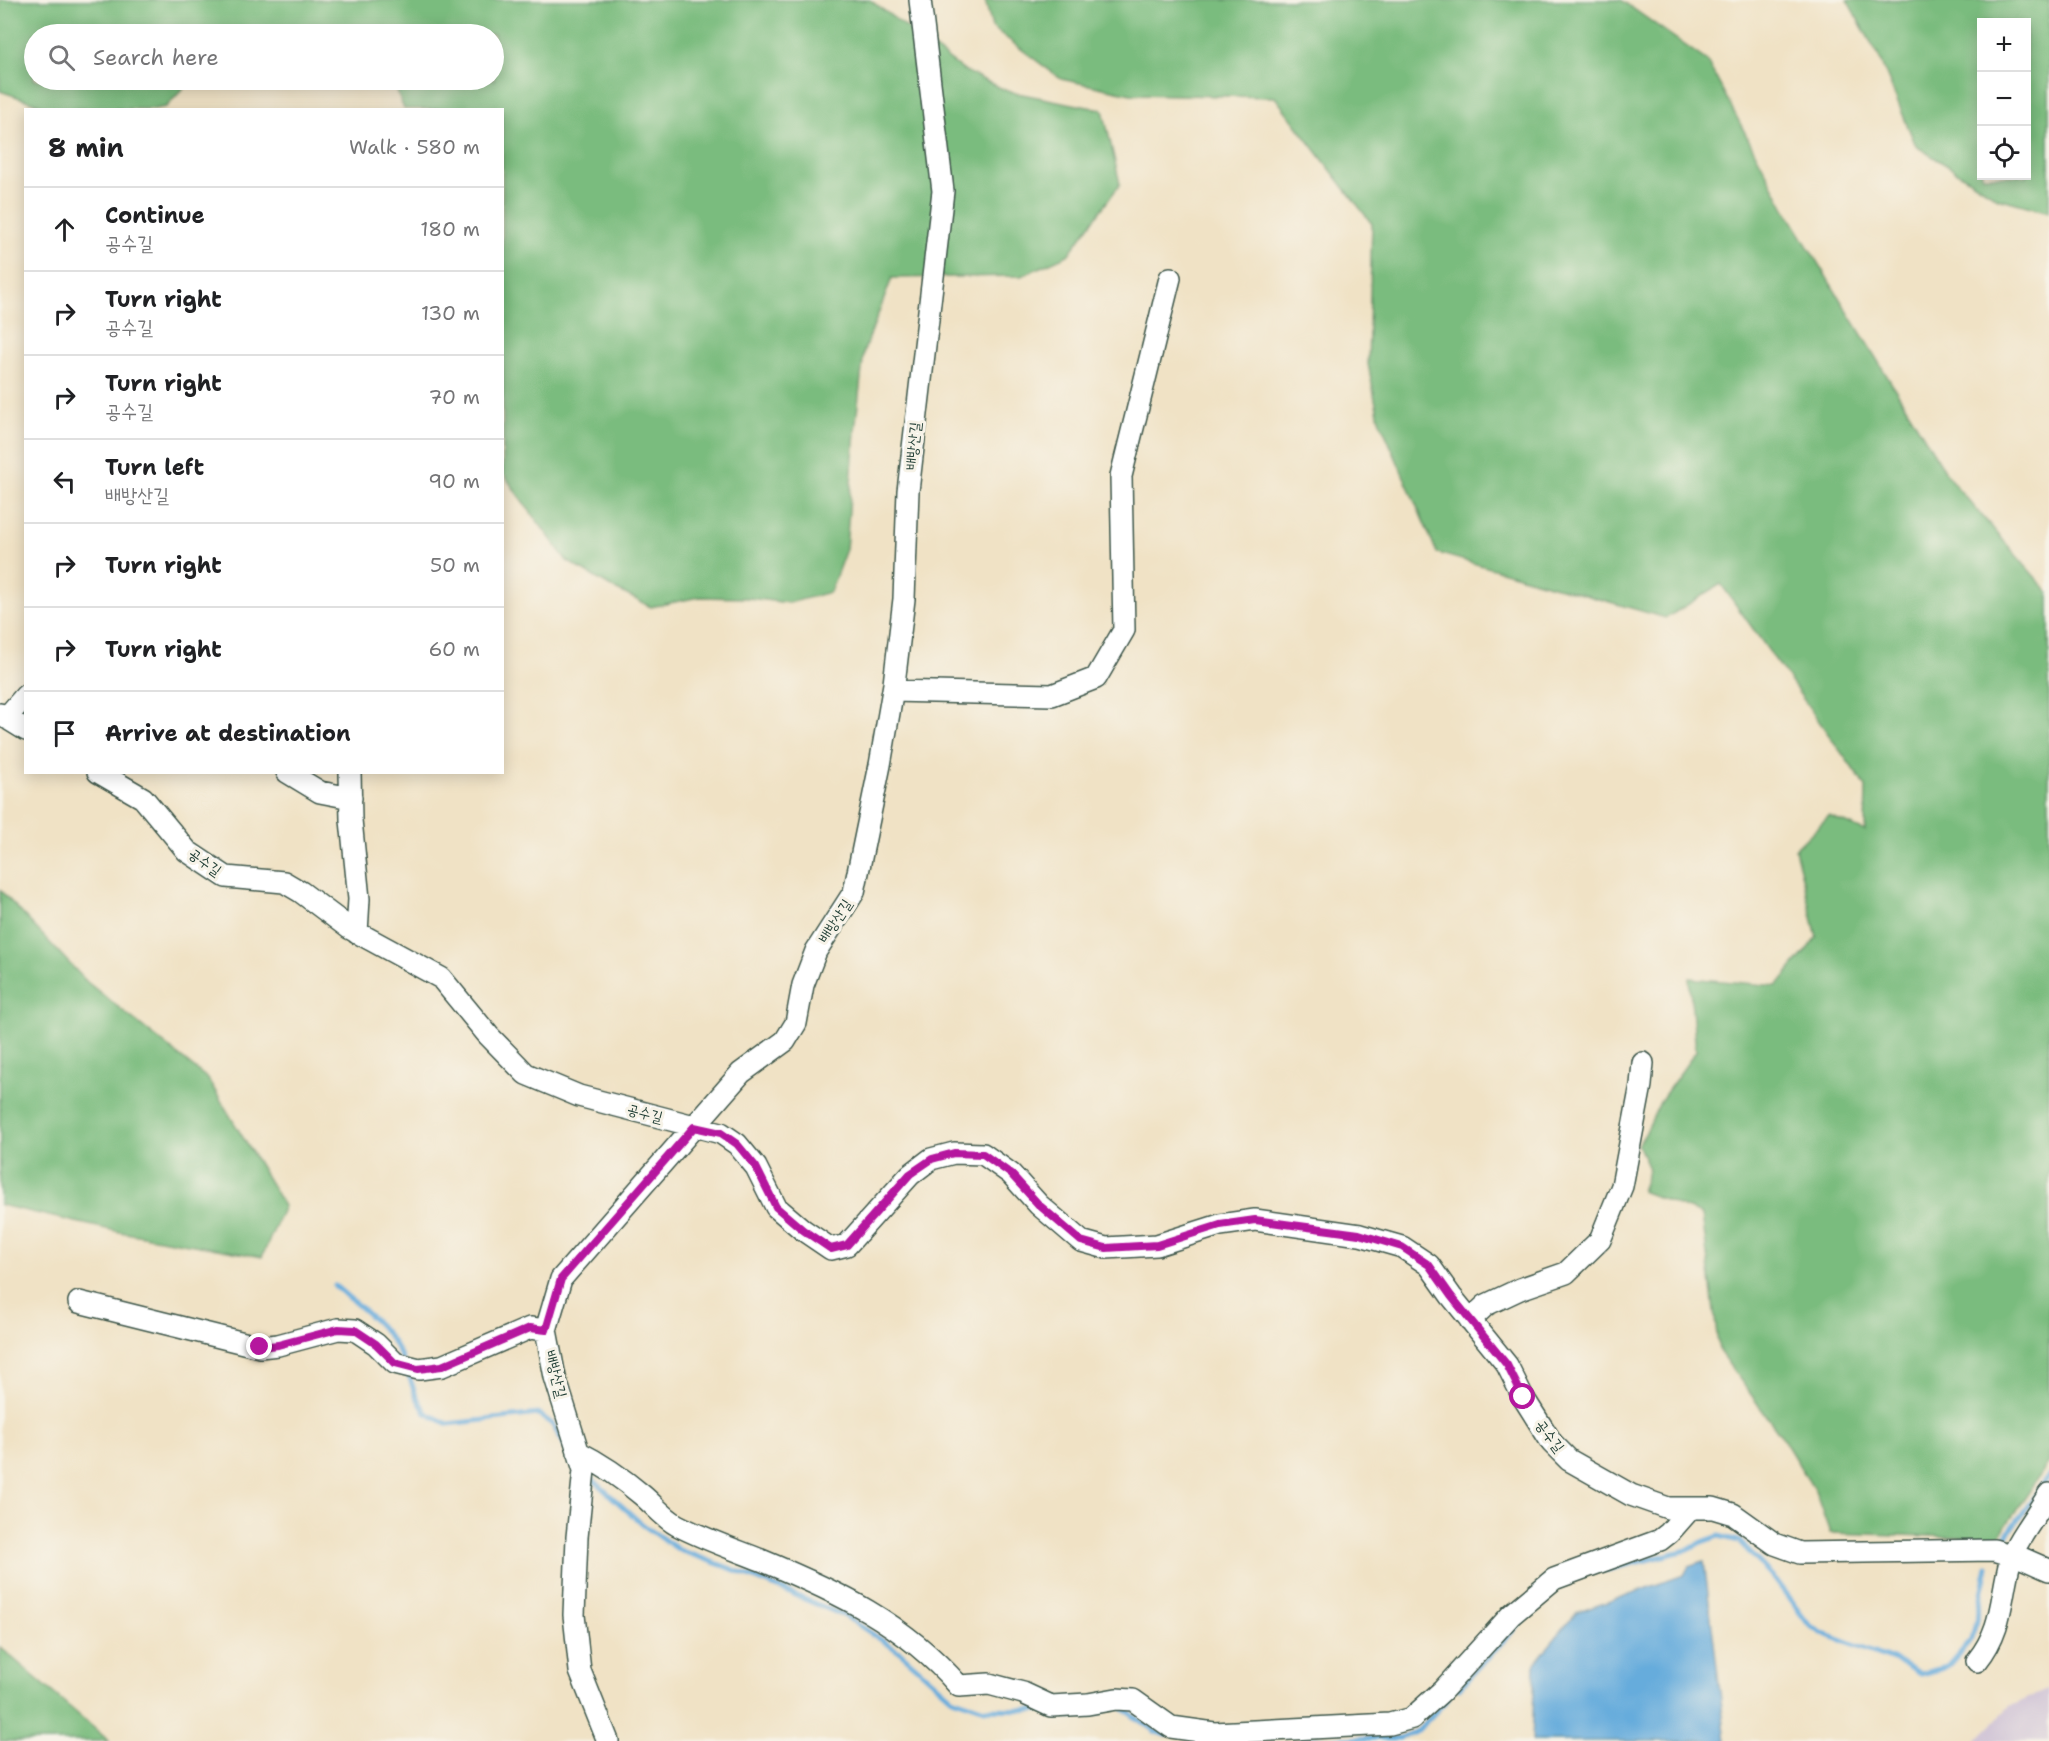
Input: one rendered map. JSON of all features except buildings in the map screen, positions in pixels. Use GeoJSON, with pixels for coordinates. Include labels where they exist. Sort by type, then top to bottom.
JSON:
{"type":"FeatureCollection","features":[{"type":"Feature","properties":{"kind":"street","name":"배방산길"},"geometry":{"type":"LineString","coordinates":[[608,1741],[580,1671],[574,1616],[577,1536],[584,1470],[555,1377],[546,1330],[561,1279],[741,1073],[784,1041],[796,1023],[803,985],[816,951],[854,892],[893,691],[904,599],[908,491],[943,191],[920,0]]}},
{"type":"Feature","properties":{"kind":"street"},"geometry":{"type":"LineString","coordinates":[[893,691],[1052,694],[1096,678],[1124,630],[1121,476],[1170,278]]}},
{"type":"Feature","properties":{"kind":"street"},"geometry":{"type":"LineString","coordinates":[[24,697],[3,716],[24,729]]}},
{"type":"Feature","properties":{"kind":"street","name":"공수길"},"geometry":{"type":"LineString","coordinates":[[101,774],[143,798],[187,851],[226,878],[284,882],[302,892],[357,933],[441,978],[488,1035],[526,1074],[579,1096],[721,1133],[737,1144],[756,1167],[776,1207],[803,1230],[831,1249],[847,1245],[910,1174],[932,1159],[954,1153],[983,1154],[1011,1174],[1039,1205],[1081,1241],[1106,1248],[1157,1245],[1220,1225],[1255,1220],[1359,1234],[1402,1247],[1429,1265],[1507,1365],[1523,1397],[1552,1443],[1569,1461],[1631,1495],[1668,1508],[1713,1508],[1733,1514],[1775,1544],[1800,1553],[1994,1550],[2049,1570]]}},
{"type":"Feature","properties":{"kind":"street"},"geometry":{"type":"LineString","coordinates":[[290,774],[321,792],[351,798]]}},
{"type":"Feature","properties":{"kind":"street"},"geometry":{"type":"LineString","coordinates":[[350,774],[359,900],[357,933]]}},
{"type":"Feature","properties":{"kind":"street"},"geometry":{"type":"LineString","coordinates":[[1470,1320],[1486,1305],[1520,1289],[1566,1273],[1600,1240],[1622,1185],[1643,1063]]}},
{"type":"Feature","properties":{"kind":"street"},"geometry":{"type":"LineString","coordinates":[[79,1302],[260,1347],[278,1345],[338,1329],[355,1330],[376,1344],[395,1363],[418,1369],[442,1366],[530,1328],[546,1330]]}},
{"type":"Feature","properties":{"kind":"street"},"geometry":{"type":"LineString","coordinates":[[578,1452],[589,1457],[640,1494],[674,1523],[858,1604],[898,1630],[936,1660],[959,1686],[989,1684],[1023,1693],[1052,1706],[1088,1704],[1116,1699],[1133,1700],[1171,1727],[1214,1733],[1390,1724],[1412,1718],[1442,1691],[1511,1615],[1554,1579],[1660,1540],[1691,1508]]}},
{"type":"Feature","properties":{"kind":"street"},"geometry":{"type":"LineString","coordinates":[[1977,1661],[1988,1647],[2000,1615],[2011,1556],[2049,1494]]}},
{"type":"Feature","properties":{"kind":"shaded area"},"geometry":{"type":"Polygon","coordinates":[[[2049,1689],[2049,1741],[1975,1741],[2011,1706],[2049,1689]]]}},
{"type":"Feature","properties":{"kind":"green space"},"geometry":{"type":"Polygon","coordinates":[[[0,0],[870,0],[963,70],[1007,91],[1103,110],[1120,184],[1068,255],[1021,276],[892,278],[864,351],[846,549],[830,592],[789,603],[748,598],[699,597],[651,607],[567,561],[504,474],[504,108],[404,108],[397,90],[504,90],[504,24],[24,24],[24,90],[182,90],[166,107],[160,108],[49,108],[0,91],[0,0]]]}},
{"type":"Feature","properties":{"kind":"green space"},"geometry":{"type":"Polygon","coordinates":[[[985,0],[1621,0],[1707,61],[1788,214],[1950,479],[2049,593],[2049,1462],[1998,1538],[1830,1533],[1815,1491],[1782,1437],[1719,1351],[1702,1214],[1641,1191],[1649,1169],[1638,1144],[1661,1100],[1696,1051],[1689,978],[1777,986],[1817,937],[1795,849],[1829,816],[1865,831],[1866,787],[1721,584],[1666,618],[1437,553],[1379,419],[1368,364],[1372,224],[1275,97],[1131,94],[1061,79],[992,27],[985,0]]]}},
{"type":"Feature","properties":{"kind":"green space"},"geometry":{"type":"Polygon","coordinates":[[[1847,0],[2049,0],[2049,212],[1998,198],[1916,146],[1878,55],[1847,0]]]}},
{"type":"Feature","properties":{"kind":"green space"},"geometry":{"type":"Polygon","coordinates":[[[0,890],[87,982],[208,1079],[284,1206],[262,1257],[120,1232],[0,1205],[0,890]]]}},
{"type":"Feature","properties":{"kind":"green space"},"geometry":{"type":"Polygon","coordinates":[[[0,1647],[109,1741],[0,1741],[0,1647]]]}},
{"type":"Feature","properties":{"kind":"water"},"geometry":{"type":"Polygon","coordinates":[[[1704,1561],[1726,1741],[1532,1741],[1535,1663],[1576,1613],[1684,1575],[1689,1566],[1704,1561]]]}},
{"type":"Feature","properties":{"kind":"waterway"},"geometry":{"type":"LineString","coordinates":[[335,1286],[382,1328],[390,1337],[402,1359]]}},
{"type":"Feature","properties":{"kind":"waterway"},"geometry":{"type":"LineString","coordinates":[[408,1373],[416,1396],[426,1413],[448,1424],[539,1414],[552,1424],[569,1452]]}},
{"type":"Feature","properties":{"kind":"waterway"},"geometry":{"type":"LineString","coordinates":[[2001,1544],[2049,1476]]}},
{"type":"Feature","properties":{"kind":"waterway"},"geometry":{"type":"LineString","coordinates":[[590,1477],[643,1525],[679,1550],[732,1569],[845,1616],[901,1653],[952,1698],[985,1709],[1040,1710]]}},
{"type":"Feature","properties":{"kind":"waterway"},"geometry":{"type":"LineString","coordinates":[[1606,1570],[1687,1550],[1719,1536],[1739,1541],[1773,1577],[1809,1625],[1822,1633],[1901,1663],[1920,1674],[1947,1667],[1972,1638],[1988,1567]]}},
{"type":"Feature","properties":{"kind":"waterway"},"geometry":{"type":"LineString","coordinates":[[1459,1688],[1535,1607]]}},
{"type":"Feature","properties":{"kind":"waterway"},"geometry":{"type":"LineString","coordinates":[[1302,1739],[1400,1738],[1416,1732],[1448,1699]]}},
{"type":"Feature","properties":{"kind":"waterway"},"geometry":{"type":"LineString","coordinates":[[1122,1708],[1156,1732],[1167,1735]]}},
{"type":"Feature","properties":{"kind":"waterway"},"geometry":{"type":"LineString","coordinates":[[1061,1715],[1083,1716],[1104,1710]]}},
{"type":"Feature","properties":{"kind":"route"},"geometry":{"type":"LineString","coordinates":[[260,1347],[278,1345],[338,1329],[355,1330],[376,1344],[395,1363],[418,1369],[442,1366],[530,1328],[546,1330],[561,1279],[694,1127],[721,1133],[737,1144],[756,1167],[776,1207],[803,1230],[831,1249],[847,1245],[910,1174],[932,1159],[954,1153],[983,1154],[1011,1174],[1039,1205],[1081,1241],[1106,1248],[1157,1245],[1220,1225],[1255,1220],[1359,1234],[1402,1247],[1429,1265],[1507,1365],[1523,1397]]}}]}
